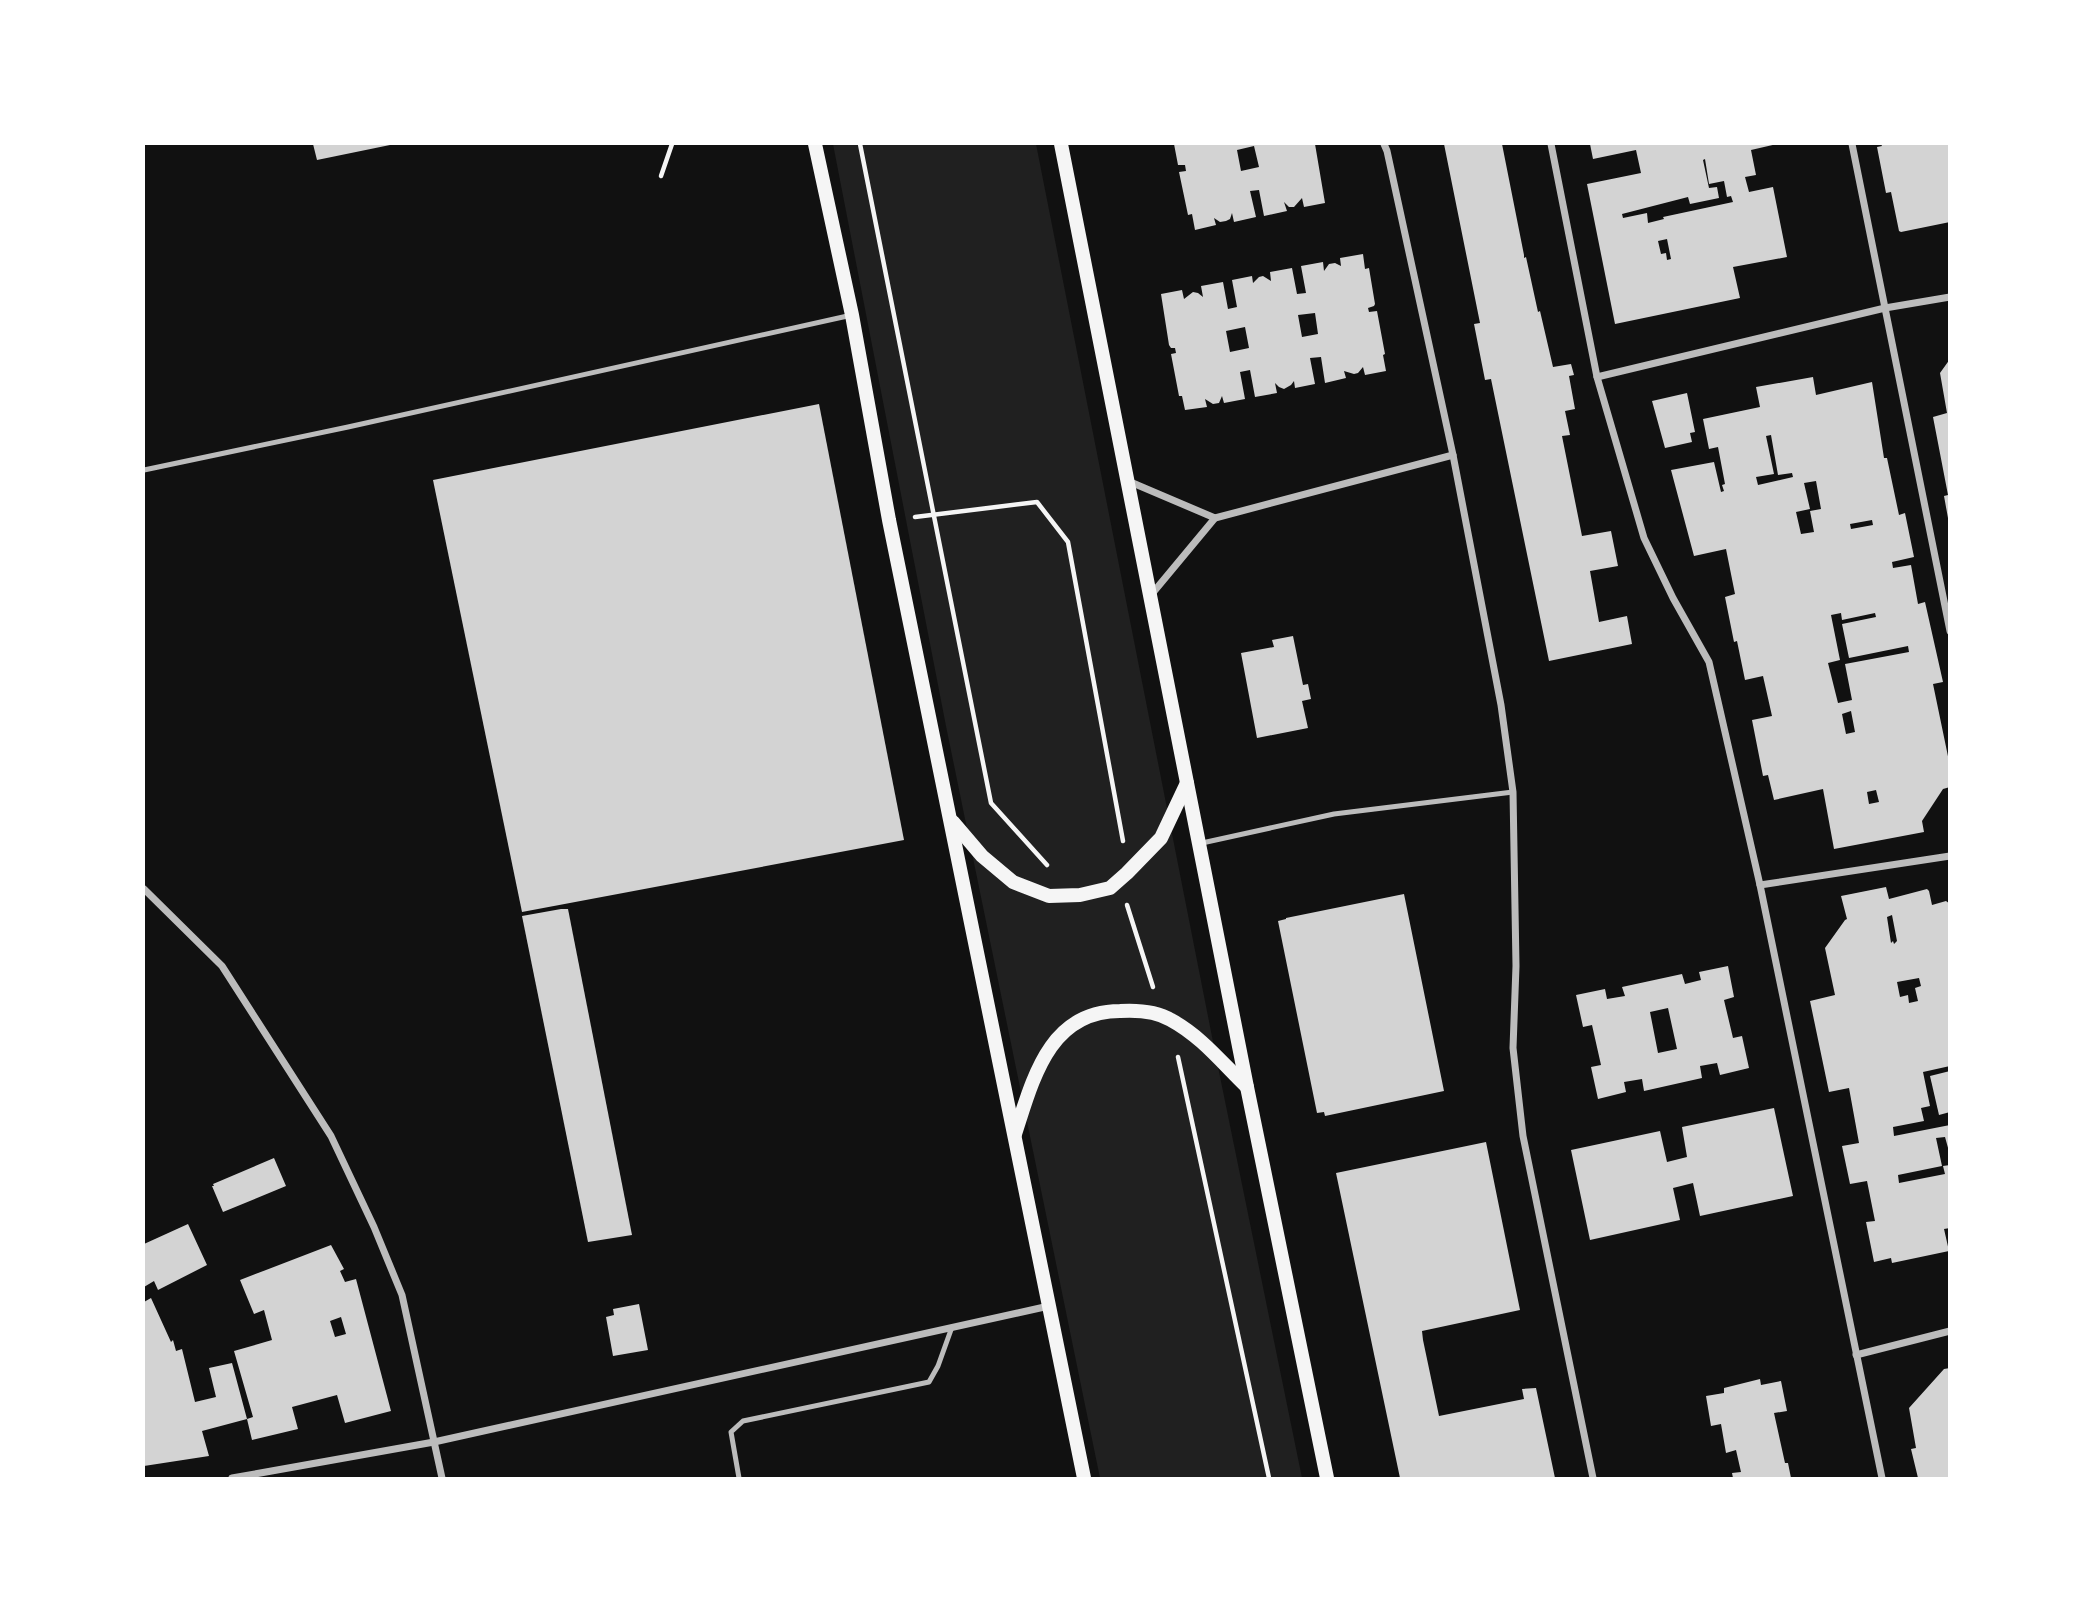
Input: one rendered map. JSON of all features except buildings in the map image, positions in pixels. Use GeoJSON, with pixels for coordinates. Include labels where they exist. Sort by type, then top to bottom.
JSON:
{"type":"FeatureCollection","features":[{"type":"Feature","properties":{"kind":"main road"},"geometry":{"type":"LineString","coordinates":[[815,144],[852,315],[889,520],[1084,1479]]}},
{"type":"Feature","properties":{"kind":"main road"},"geometry":{"type":"LineString","coordinates":[[1061,144],[1327,1479]]}},
{"type":"Feature","properties":{"kind":"main road"},"geometry":{"type":"LineString","coordinates":[[952,821],[982,856],[1013,882],[1049,896],[1080,895],[1110,888],[1161,838],[1187,783]]}},
{"type":"Feature","properties":{"kind":"main road"},"geometry":{"type":"LineString","coordinates":[[1014,1135],[1036,1071],[1055,1040],[1082,1018],[1110,1011],[1142,1010],[1169,1018],[1195,1036],[1247,1087]]}},
{"type":"Feature","properties":{"kind":"street"},"geometry":{"type":"LineString","coordinates":[[1384,144],[1453,456],[1501,705],[1513,792],[1516,966],[1513,1048],[1523,1136],[1594,1479]]}},
{"type":"Feature","properties":{"kind":"street"},"geometry":{"type":"LineString","coordinates":[[1551,144],[1597,377],[1644,538],[1672,598],[1709,662],[1760,885],[1882,1479]]}},
{"type":"Feature","properties":{"kind":"street"},"geometry":{"type":"LineString","coordinates":[[1852,144],[1950,631]]}},
{"type":"Feature","properties":{"kind":"street"},"geometry":{"type":"LineString","coordinates":[[1597,377],[1885,308],[1950,297]]}},
{"type":"Feature","properties":{"kind":"street"},"geometry":{"type":"LineString","coordinates":[[1150,596],[1215,518],[1453,456]]}},
{"type":"Feature","properties":{"kind":"street"},"geometry":{"type":"LineString","coordinates":[[1127,481],[1215,518]]}},
{"type":"Feature","properties":{"kind":"street"},"geometry":{"type":"LineString","coordinates":[[1760,885],[1950,856]]}},
{"type":"Feature","properties":{"kind":"street"},"geometry":{"type":"LineString","coordinates":[[144,889],[222,966],[331,1136],[374,1227],[402,1295],[442,1479]]}},
{"type":"Feature","properties":{"kind":"street"},"geometry":{"type":"LineString","coordinates":[[232,1479],[434,1442],[1049,1306]]}},
{"type":"Feature","properties":{"kind":"street"},"geometry":{"type":"LineString","coordinates":[[1856,1355],[1950,1331]]}},
{"type":"Feature","properties":{"kind":"lane"},"geometry":{"type":"LineString","coordinates":[[144,470],[852,315]]}},
{"type":"Feature","properties":{"kind":"lane"},"geometry":{"type":"LineString","coordinates":[[1200,844],[1334,814],[1513,792]]}},
{"type":"Feature","properties":{"kind":"lane"},"geometry":{"type":"LineString","coordinates":[[739,1479],[731,1432],[743,1421],[929,1382],[938,1366],[952,1327]]}},
{"type":"Feature","properties":{"kind":"path"},"geometry":{"type":"LineString","coordinates":[[661,176],[672,144]]}},
{"type":"Feature","properties":{"kind":"path"},"geometry":{"type":"LineString","coordinates":[[860,144],[991,803],[1055,874]]}},
{"type":"Feature","properties":{"kind":"path"},"geometry":{"type":"LineString","coordinates":[[889,520],[1037,502],[1068,542],[1126,859],[1127,905],[1154,990],[1143,989]]}},
{"type":"Feature","properties":{"kind":"path"},"geometry":{"type":"LineString","coordinates":[[1114,907],[1127,905]]}},
{"type":"Feature","properties":{"kind":"path"},"geometry":{"type":"LineString","coordinates":[[1169,1018],[1269,1479]]}},
{"type":"Feature","properties":{"kind":"shaded area"},"geometry":{"type":"Polygon","coordinates":[[[833,144],[1036,144],[1302,1478],[1100,1478],[946,726],[833,144]]]}}]}
